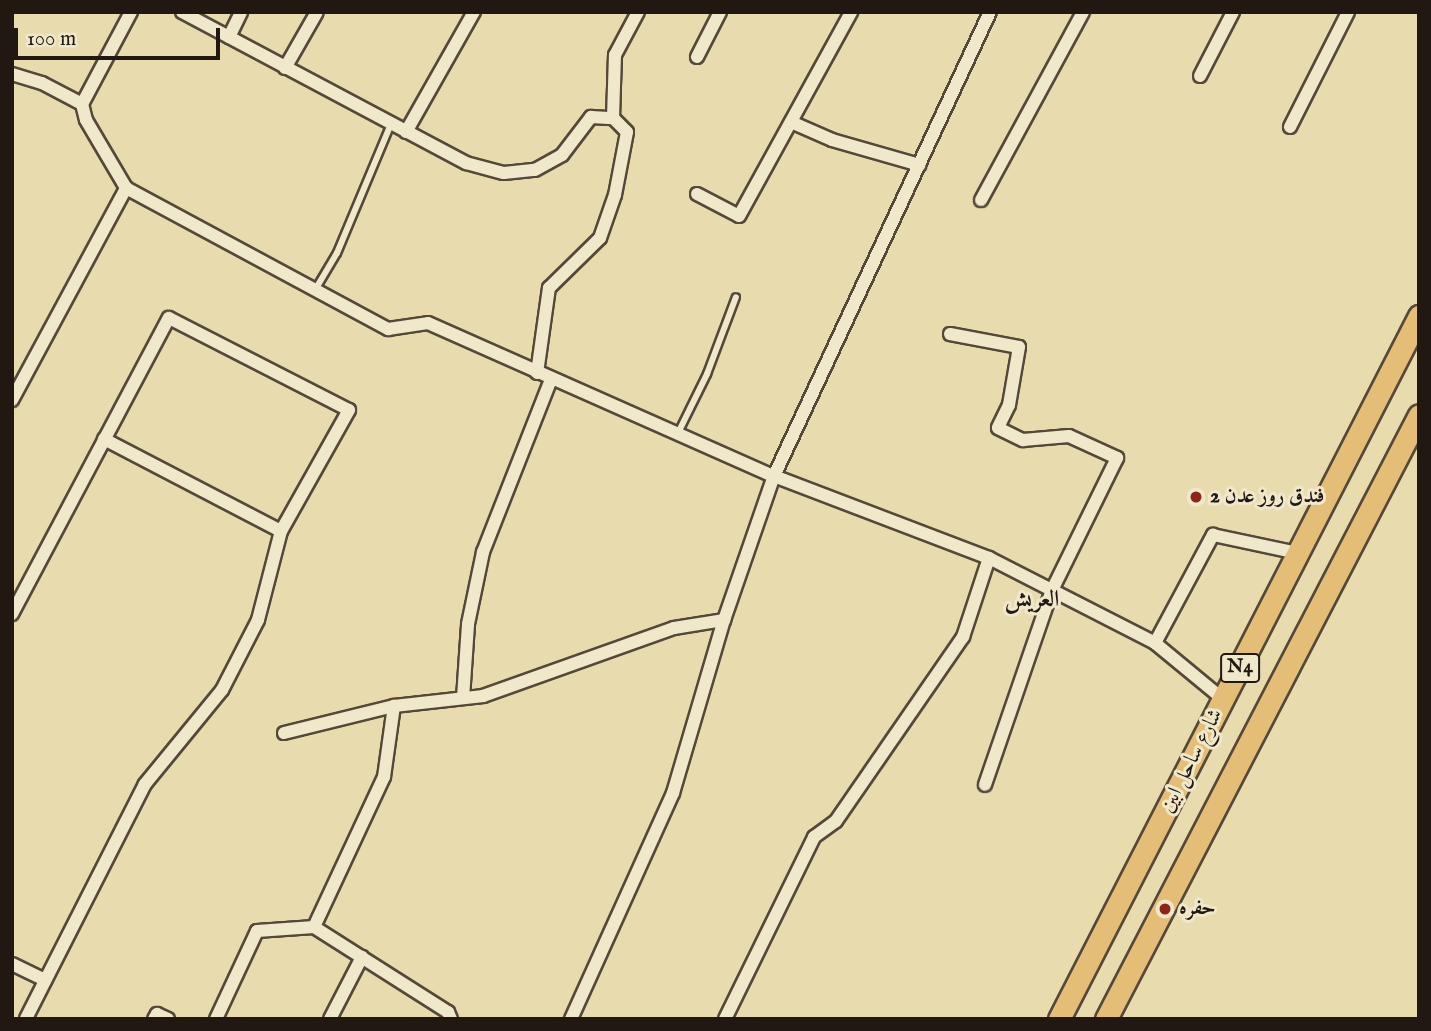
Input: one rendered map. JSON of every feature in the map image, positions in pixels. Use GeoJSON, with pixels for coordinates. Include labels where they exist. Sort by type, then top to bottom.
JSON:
{"type":"FeatureCollection","features":[{"type":"Feature","properties":{"kind":"highway","name":"شارع ساحل ابين"},"geometry":{"type":"LineString","coordinates":[[1059,1019],[1419,316]]}},
{"type":"Feature","properties":{"kind":"highway","name":"شارع ساحل ابين"},"geometry":{"type":"LineString","coordinates":[[1105,1019],[1419,415]]}},
{"type":"Feature","properties":{"kind":"street"},"geometry":{"type":"LineString","coordinates":[[131,12],[82,103],[86,120],[126,188],[388,330],[428,323],[537,373],[679,431],[774,476],[989,558],[1155,643],[1224,699]]}},
{"type":"Feature","properties":{"kind":"street"},"geometry":{"type":"LineString","coordinates":[[182,12],[466,163],[504,173],[535,170],[562,155],[590,117],[613,118],[627,132],[615,195],[600,238],[549,288],[537,373]]}},
{"type":"Feature","properties":{"kind":"street"},"geometry":{"type":"LineString","coordinates":[[229,37],[241,12]]}},
{"type":"Feature","properties":{"kind":"street"},"geometry":{"type":"LineString","coordinates":[[285,68],[317,12]]}},
{"type":"Feature","properties":{"kind":"street"},"geometry":{"type":"LineString","coordinates":[[406,132],[474,12]]}},
{"type":"Feature","properties":{"kind":"street"},"geometry":{"type":"LineString","coordinates":[[613,118],[615,55],[638,12]]}},
{"type":"Feature","properties":{"kind":"street"},"geometry":{"type":"LineString","coordinates":[[697,57],[720,12]]}},
{"type":"Feature","properties":{"kind":"street"},"geometry":{"type":"LineString","coordinates":[[697,194],[740,216],[851,12]]}},
{"type":"Feature","properties":{"kind":"street"},"geometry":{"type":"LineString","coordinates":[[571,1019],[673,793],[724,620],[774,476],[990,12]]}},
{"type":"Feature","properties":{"kind":"street"},"geometry":{"type":"LineString","coordinates":[[981,200],[1083,12]]}},
{"type":"Feature","properties":{"kind":"street"},"geometry":{"type":"LineString","coordinates":[[1200,76],[1233,12]]}},
{"type":"Feature","properties":{"kind":"street"},"geometry":{"type":"LineString","coordinates":[[1290,127],[1348,12]]}},
{"type":"Feature","properties":{"kind":"street"},"geometry":{"type":"LineString","coordinates":[[12,74],[42,83],[82,103]]}},
{"type":"Feature","properties":{"kind":"street"},"geometry":{"type":"LineString","coordinates":[[791,122],[832,140],[919,165]]}},
{"type":"Feature","properties":{"kind":"street"},"geometry":{"type":"LineString","coordinates":[[12,400],[126,188]]}},
{"type":"Feature","properties":{"kind":"street"},"geometry":{"type":"LineString","coordinates":[[12,614],[169,318],[349,410],[281,531],[258,621],[222,690],[145,784],[26,1019]]}},
{"type":"Feature","properties":{"kind":"street"},"geometry":{"type":"LineString","coordinates":[[950,334],[1019,346],[1009,405],[998,428],[1023,440],[1069,436],[1117,458],[1052,590],[985,785]]}},
{"type":"Feature","properties":{"kind":"street"},"geometry":{"type":"LineString","coordinates":[[463,698],[468,624],[483,552],[551,379]]}},
{"type":"Feature","properties":{"kind":"street"},"geometry":{"type":"LineString","coordinates":[[104,439],[281,531]]}},
{"type":"Feature","properties":{"kind":"street"},"geometry":{"type":"LineString","coordinates":[[1155,643],[1213,535],[1298,553]]}},
{"type":"Feature","properties":{"kind":"street"},"geometry":{"type":"LineString","coordinates":[[725,1019],[814,837],[835,821],[963,638],[989,558]]}},
{"type":"Feature","properties":{"kind":"street"},"geometry":{"type":"LineString","coordinates":[[284,733],[394,706],[483,696],[674,628],[724,620]]}},
{"type":"Feature","properties":{"kind":"street"},"geometry":{"type":"LineString","coordinates":[[314,927],[384,777],[394,706]]}},
{"type":"Feature","properties":{"kind":"street"},"geometry":{"type":"LineString","coordinates":[[216,1019],[257,931],[314,927],[448,1012],[451,1019]]}},
{"type":"Feature","properties":{"kind":"street"},"geometry":{"type":"LineString","coordinates":[[330,1019],[362,957]]}},
{"type":"Feature","properties":{"kind":"street"},"geometry":{"type":"LineString","coordinates":[[12,964],[45,980]]}},
{"type":"Feature","properties":{"kind":"street"},"geometry":{"type":"LineString","coordinates":[[154,1019],[158,1014],[168,1019]]}},
{"type":"Feature","properties":{"kind":"lane"},"geometry":{"type":"LineString","coordinates":[[315,290],[337,253],[391,124]]}},
{"type":"Feature","properties":{"kind":"lane"},"geometry":{"type":"LineString","coordinates":[[679,431],[707,374],[736,297]]}},
{"type":"Feature","properties":{"kind":"place","name":"فندق روز عدن 2"},"geometry":{"type":"Point","coordinates":[1196,497]}},
{"type":"Feature","properties":{"kind":"place","name":"حفره"},"geometry":{"type":"Point","coordinates":[1165,909]}},
{"type":"Feature","properties":{"kind":"district","name":"العريش"},"geometry":{"type":"Point","coordinates":[1032,600]}}]}
